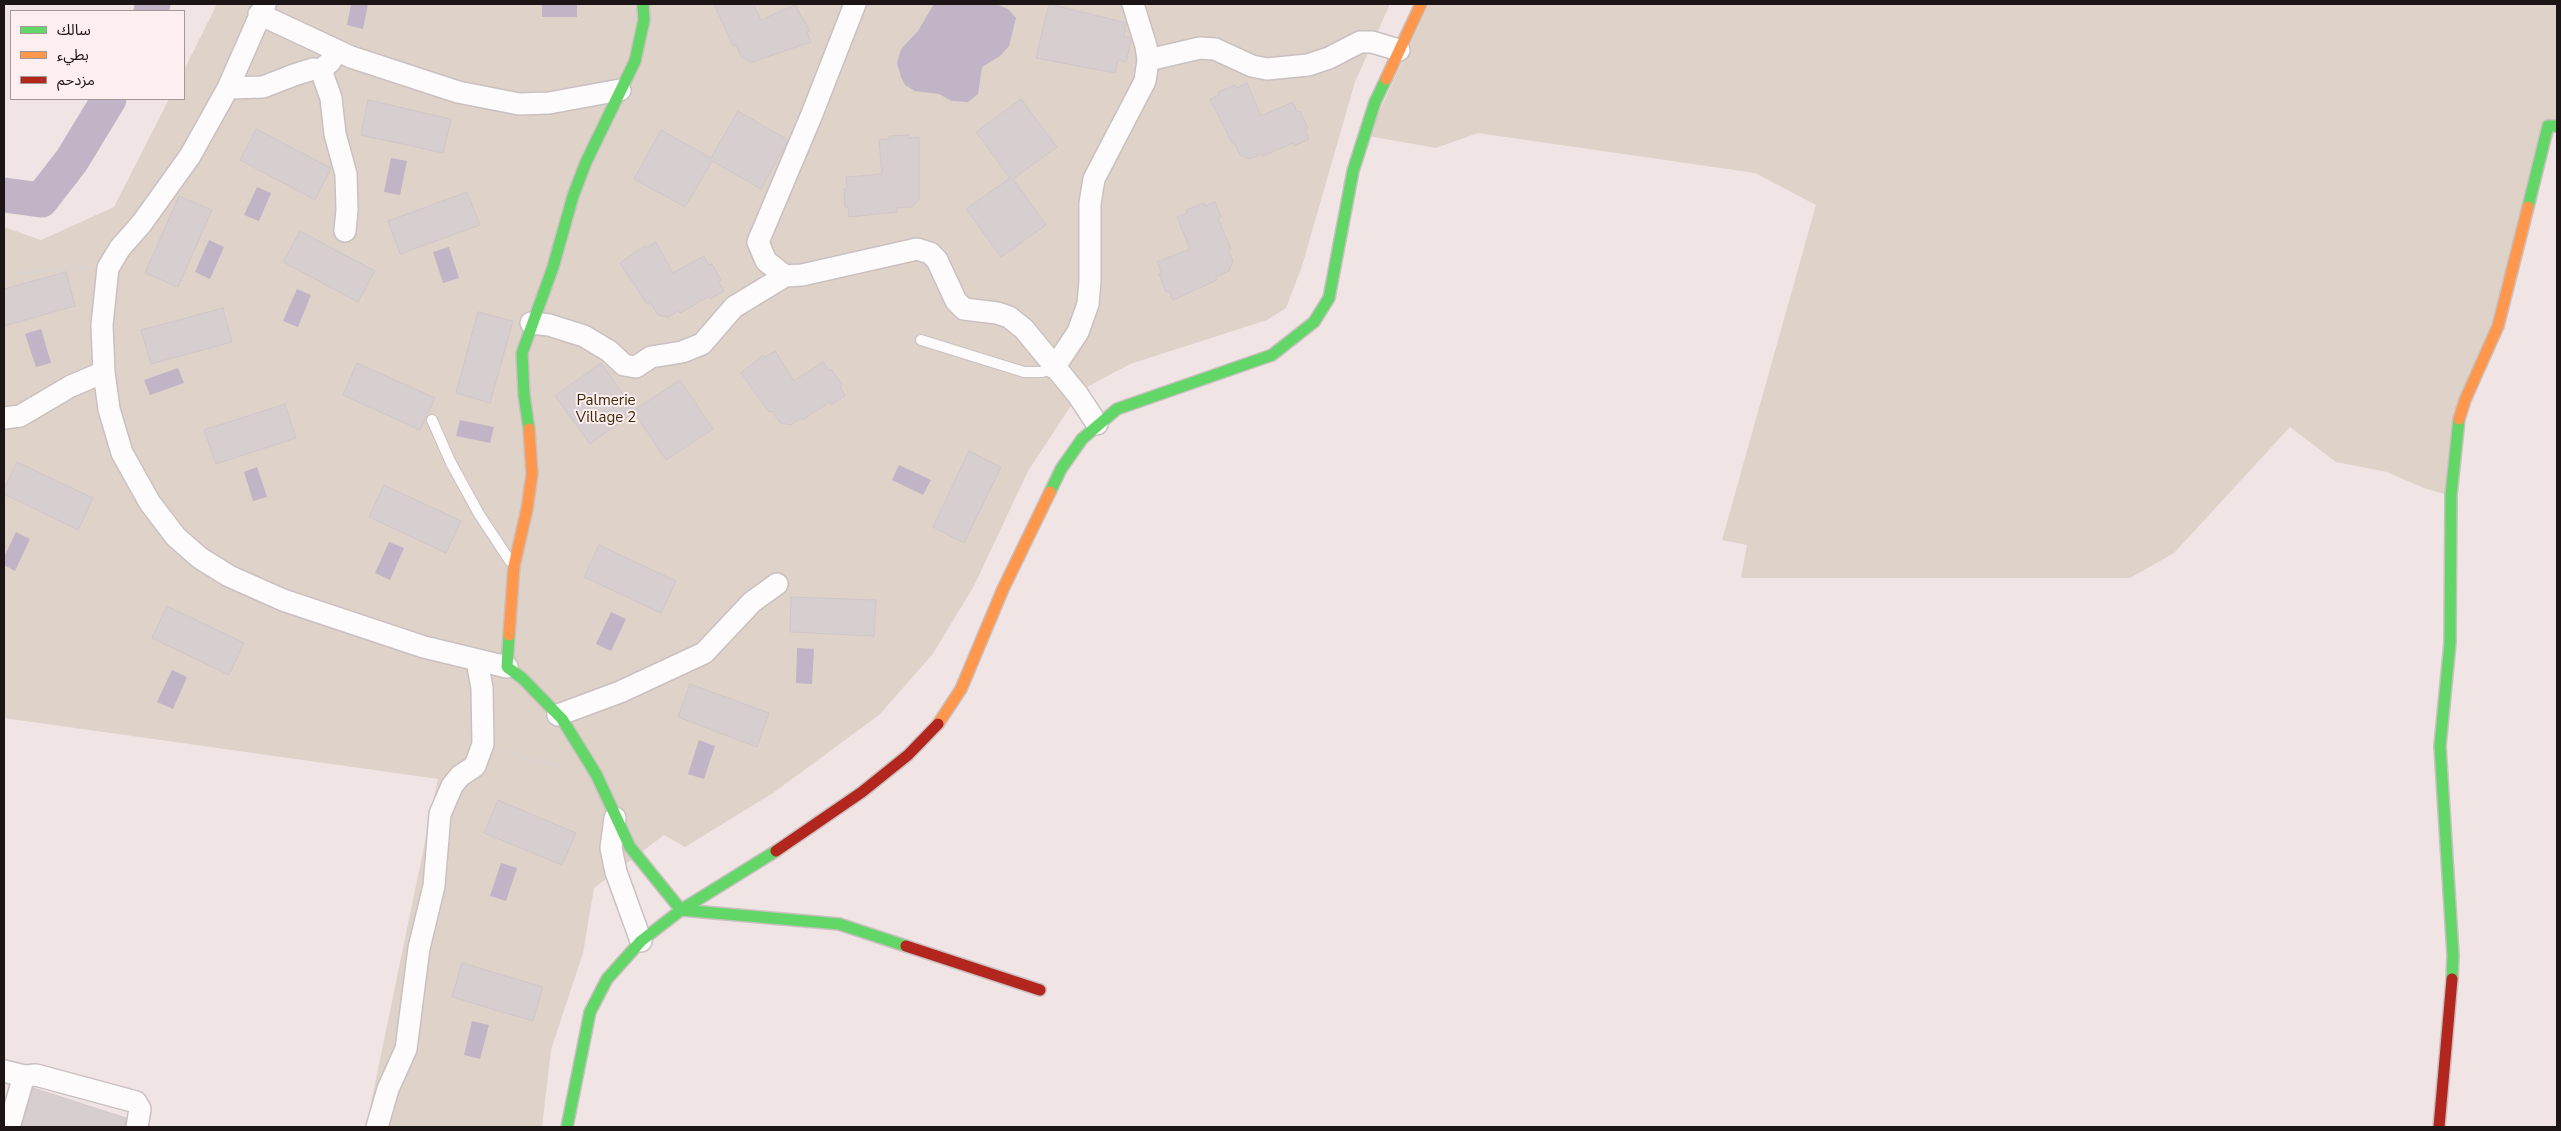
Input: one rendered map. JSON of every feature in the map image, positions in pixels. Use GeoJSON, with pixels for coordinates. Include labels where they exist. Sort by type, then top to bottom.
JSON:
{"type":"FeatureCollection","features":[{"type":"Feature","properties":{"kind":"street"},"geometry":{"type":"LineString","coordinates":[[507,667],[514,566],[527,509],[532,474],[531,442],[524,395],[522,353],[530,323],[553,267],[573,196],[586,162],[636,61],[642,38],[643,4]]}},
{"type":"Feature","properties":{"kind":"street"},"geometry":{"type":"LineString","coordinates":[[785,276],[766,261],[758,242],[812,114],[855,4]]}},
{"type":"Feature","properties":{"kind":"street"},"geometry":{"type":"LineString","coordinates":[[1054,368],[1078,332],[1088,304],[1090,281],[1090,203],[1094,179],[1145,81],[1148,60],[1146,46],[1133,4]]}},
{"type":"Feature","properties":{"kind":"street"},"geometry":{"type":"LineString","coordinates":[[567,1127],[590,1012],[607,979],[641,941],[681,910],[807,831],[862,792],[908,755],[942,720],[961,689],[1003,589],[1061,469],[1082,439],[1097,424],[1117,410],[1272,355],[1295,339],[1314,322],[1329,298],[1353,171],[1375,102],[1421,4]]}},
{"type":"Feature","properties":{"kind":"street"},"geometry":{"type":"LineString","coordinates":[[620,90],[549,103],[519,104],[458,92],[342,52],[262,9],[228,88],[190,156],[142,223],[120,248],[108,268],[102,325],[104,372],[109,409],[122,453],[150,503],[176,537],[200,558],[229,576],[283,600],[424,647],[507,667],[522,678],[558,715],[591,765],[615,818],[637,856],[681,910],[839,924],[1040,990]]}},
{"type":"Feature","properties":{"kind":"street"},"geometry":{"type":"LineString","coordinates":[[1148,60],[1200,48],[1215,49],[1252,66],[1267,69],[1308,65],[1329,58],[1360,42],[1372,42],[1400,50]]}},
{"type":"Feature","properties":{"kind":"street"},"geometry":{"type":"LineString","coordinates":[[228,88],[263,87],[294,74],[313,69],[321,70],[342,52]]}},
{"type":"Feature","properties":{"kind":"street"},"geometry":{"type":"LineString","coordinates":[[321,70],[331,98],[335,134],[346,174],[347,210],[345,231]]}},
{"type":"Feature","properties":{"kind":"street"},"geometry":{"type":"LineString","coordinates":[[2439,1127],[2453,955],[2440,746],[2450,643],[2451,495],[2458,424],[2465,400],[2498,326],[2548,126],[2557,126]]}},
{"type":"Feature","properties":{"kind":"street"},"geometry":{"type":"LineString","coordinates":[[530,323],[549,325],[584,336],[609,351],[624,365],[636,366],[652,358],[682,352],[702,344],[734,307],[785,276],[802,275],[917,249],[930,253],[937,260],[956,301],[964,309],[997,313],[1009,317],[1024,329],[1078,395],[1097,424]]}},
{"type":"Feature","properties":{"kind":"street"},"geometry":{"type":"LineString","coordinates":[[4,418],[20,416],[71,386],[104,372]]}},
{"type":"Feature","properties":{"kind":"street"},"geometry":{"type":"LineString","coordinates":[[558,715],[620,692],[704,653],[752,602],[777,584]]}},
{"type":"Feature","properties":{"kind":"street"},"geometry":{"type":"LineString","coordinates":[[377,1127],[388,1089],[406,1049],[419,948],[434,886],[440,814],[452,786],[460,776],[474,766],[482,744],[482,688],[477,661]]}},
{"type":"Feature","properties":{"kind":"street"},"geometry":{"type":"LineString","coordinates":[[615,818],[612,848],[616,872],[641,941]]}},
{"type":"Feature","properties":{"kind":"street"},"geometry":{"type":"LineString","coordinates":[[8,1127],[14,1073],[36,1075],[136,1102],[140,1109],[137,1127]]}},
{"type":"Feature","properties":{"kind":"lane"},"geometry":{"type":"LineString","coordinates":[[921,340],[1024,372],[1042,372],[1054,368]]}},
{"type":"Feature","properties":{"kind":"lane"},"geometry":{"type":"LineString","coordinates":[[432,420],[451,463],[479,514],[514,566]]}},
{"type":"Feature","properties":{"kind":"path"},"geometry":{"type":"LineString","coordinates":[[16,273],[71,268],[108,268]]}},
{"type":"Feature","properties":{"kind":"path"},"geometry":{"type":"LineString","coordinates":[[482,744],[571,770],[580,771],[591,765]]}},
{"type":"Feature","properties":{"kind":"green space","name":"Palmerie Village 2"},"geometry":{"type":"Polygon","coordinates":[[[217,4],[1390,4],[1355,82],[1302,266],[1286,308],[1267,320],[1130,364],[1087,387],[1078,395],[1028,471],[974,586],[932,655],[879,715],[773,793],[685,847],[664,835],[594,888],[583,953],[551,1050],[542,1127],[366,1127],[438,779],[4,718],[4,227],[41,240],[114,207],[168,100],[185,100],[185,68],[217,4]]]}},
{"type":"Feature","properties":{"kind":"green space"},"geometry":{"type":"Polygon","coordinates":[[[1429,4],[2557,4],[2557,120],[2464,409],[2454,497],[2424,488],[2387,472],[2336,462],[2290,427],[2174,553],[2130,578],[1741,578],[1747,545],[1722,540],[1816,205],[1755,173],[1478,133],[1436,148],[1368,136],[1429,4]]]}},
{"type":"Feature","properties":{"kind":"shaded area"},"geometry":{"type":"Polygon","coordinates":[[[351,4],[368,4],[363,29],[347,25],[351,4]]]}},
{"type":"Feature","properties":{"kind":"shaded area"},"geometry":{"type":"Polygon","coordinates":[[[542,4],[577,4],[577,17],[542,17],[542,4]]]}},
{"type":"Feature","properties":{"kind":"shaded area"},"geometry":{"type":"Polygon","coordinates":[[[934,4],[996,4],[1008,9],[1016,18],[1009,46],[1000,56],[982,67],[978,94],[968,102],[952,101],[939,94],[915,91],[905,85],[901,77],[897,63],[901,49],[918,31],[934,4]]]}},
{"type":"Feature","properties":{"kind":"shaded area"},"geometry":{"type":"Polygon","coordinates":[[[391,158],[407,161],[400,195],[384,192],[391,158]]]}},
{"type":"Feature","properties":{"kind":"shaded area"},"geometry":{"type":"Polygon","coordinates":[[[257,187],[271,193],[259,221],[244,215],[257,187]]]}},
{"type":"Feature","properties":{"kind":"shaded area"},"geometry":{"type":"Polygon","coordinates":[[[209,240],[224,247],[210,279],[195,272],[209,240]]]}},
{"type":"Feature","properties":{"kind":"shaded area"},"geometry":{"type":"Polygon","coordinates":[[[449,247],[459,278],[443,283],[433,252],[449,247]]]}},
{"type":"Feature","properties":{"kind":"shaded area"},"geometry":{"type":"Polygon","coordinates":[[[297,289],[311,295],[298,327],[283,321],[297,289]]]}},
{"type":"Feature","properties":{"kind":"shaded area"},"geometry":{"type":"Polygon","coordinates":[[[41,329],[51,363],[36,367],[25,334],[41,329]]]}},
{"type":"Feature","properties":{"kind":"shaded area"},"geometry":{"type":"Polygon","coordinates":[[[178,368],[184,383],[150,395],[144,380],[178,368]]]}},
{"type":"Feature","properties":{"kind":"shaded area"},"geometry":{"type":"Polygon","coordinates":[[[460,420],[494,427],[490,443],[456,436],[460,420]]]}},
{"type":"Feature","properties":{"kind":"shaded area"},"geometry":{"type":"Polygon","coordinates":[[[899,465],[931,480],[923,495],[892,480],[899,465]]]}},
{"type":"Feature","properties":{"kind":"shaded area"},"geometry":{"type":"Polygon","coordinates":[[[257,467],[267,497],[253,501],[244,472],[257,467]]]}},
{"type":"Feature","properties":{"kind":"shaded area"},"geometry":{"type":"Polygon","coordinates":[[[16,532],[30,539],[15,571],[4,565],[4,557],[16,532]]]}},
{"type":"Feature","properties":{"kind":"shaded area"},"geometry":{"type":"Polygon","coordinates":[[[389,542],[404,548],[390,580],[375,573],[389,542]]]}},
{"type":"Feature","properties":{"kind":"shaded area"},"geometry":{"type":"Polygon","coordinates":[[[611,612],[626,619],[611,651],[596,644],[611,612]]]}},
{"type":"Feature","properties":{"kind":"shaded area"},"geometry":{"type":"Polygon","coordinates":[[[797,648],[814,649],[812,684],[796,683],[797,648]]]}},
{"type":"Feature","properties":{"kind":"shaded area"},"geometry":{"type":"Polygon","coordinates":[[[172,670],[187,677],[173,709],[157,702],[172,670]]]}},
{"type":"Feature","properties":{"kind":"shaded area"},"geometry":{"type":"Polygon","coordinates":[[[699,740],[715,746],[704,779],[688,774],[699,740]]]}},
{"type":"Feature","properties":{"kind":"shaded area"},"geometry":{"type":"Polygon","coordinates":[[[501,863],[517,868],[506,901],[490,896],[501,863]]]}},
{"type":"Feature","properties":{"kind":"shaded area"},"geometry":{"type":"Polygon","coordinates":[[[472,1021],[489,1025],[480,1059],[464,1055],[472,1021]]]}},
{"type":"Feature","properties":{"kind":"building"},"geometry":{"type":"Polygon","coordinates":[[[714,4],[753,4],[761,20],[795,5],[810,31],[807,32],[811,42],[752,62],[742,58],[736,45],[733,46],[714,4]]]}},
{"type":"Feature","properties":{"kind":"building"},"geometry":{"type":"Polygon","coordinates":[[[1049,4],[1126,23],[1124,36],[1130,38],[1131,41],[1126,62],[1118,60],[1115,73],[1036,58],[1049,4]]]}},
{"type":"Feature","properties":{"kind":"building"},"geometry":{"type":"Polygon","coordinates":[[[1247,83],[1261,116],[1293,102],[1297,112],[1300,111],[1308,128],[1305,129],[1309,139],[1294,146],[1293,143],[1263,156],[1262,154],[1250,159],[1240,155],[1210,99],[1219,95],[1218,92],[1235,85],[1237,88],[1247,83]]]}},
{"type":"Feature","properties":{"kind":"building"},"geometry":{"type":"Polygon","coordinates":[[[1021,99],[1057,147],[1013,179],[1046,225],[1001,257],[966,209],[1010,178],[976,132],[1021,99]]]}},
{"type":"Feature","properties":{"kind":"building"},"geometry":{"type":"Polygon","coordinates":[[[368,100],[451,119],[443,153],[361,135],[368,100]]]}},
{"type":"Feature","properties":{"kind":"building"},"geometry":{"type":"Polygon","coordinates":[[[738,111],[788,140],[761,189],[712,161],[685,207],[634,179],[661,130],[711,158],[738,111]]]}},
{"type":"Feature","properties":{"kind":"building"},"geometry":{"type":"Polygon","coordinates":[[[256,129],[331,168],[315,200],[240,160],[256,129]]]}},
{"type":"Feature","properties":{"kind":"building"},"geometry":{"type":"Polygon","coordinates":[[[909,135],[909,138],[919,137],[919,199],[912,207],[897,208],[897,212],[849,217],[848,207],[845,207],[844,189],[847,188],[846,177],[882,174],[879,140],[890,139],[889,136],[909,135]]]}},
{"type":"Feature","properties":{"kind":"building"},"geometry":{"type":"Polygon","coordinates":[[[467,192],[480,225],[400,254],[388,221],[467,192]]]}},
{"type":"Feature","properties":{"kind":"building"},"geometry":{"type":"Polygon","coordinates":[[[179,196],[212,210],[178,287],[145,273],[179,196]]]}},
{"type":"Feature","properties":{"kind":"building"},"geometry":{"type":"Polygon","coordinates":[[[1215,202],[1221,217],[1218,219],[1231,249],[1228,250],[1233,261],[1229,271],[1215,277],[1217,280],[1173,300],[1169,291],[1166,292],[1159,274],[1162,273],[1157,262],[1190,249],[1177,217],[1187,213],[1186,210],[1204,203],[1205,206],[1215,202]]]}},
{"type":"Feature","properties":{"kind":"building"},"geometry":{"type":"Polygon","coordinates":[[[300,231],[375,271],[358,302],[283,262],[300,231]]]}},
{"type":"Feature","properties":{"kind":"building"},"geometry":{"type":"Polygon","coordinates":[[[656,242],[673,273],[704,256],[709,265],[712,264],[721,280],[719,282],[724,291],[710,299],[708,297],[680,313],[678,311],[668,317],[658,315],[650,302],[647,304],[620,263],[644,246],[646,248],[656,242]]]}},
{"type":"Feature","properties":{"kind":"building"},"geometry":{"type":"Polygon","coordinates":[[[66,272],[75,306],[4,326],[4,289],[66,272]]]}},
{"type":"Feature","properties":{"kind":"building"},"geometry":{"type":"Polygon","coordinates":[[[223,308],[232,342],[151,364],[141,330],[223,308]]]}},
{"type":"Feature","properties":{"kind":"building"},"geometry":{"type":"Polygon","coordinates":[[[478,312],[513,321],[490,403],[456,393],[478,312]]]}},
{"type":"Feature","properties":{"kind":"building"},"geometry":{"type":"Polygon","coordinates":[[[775,351],[794,381],[823,362],[829,371],[831,369],[842,385],[840,387],[845,396],[831,405],[830,402],[791,425],[780,423],[772,411],[769,412],[741,373],[763,355],[765,357],[775,351]]]}},
{"type":"Feature","properties":{"kind":"building"},"geometry":{"type":"Polygon","coordinates":[[[357,363],[435,398],[420,430],[343,395],[357,363]]]}},
{"type":"Feature","properties":{"kind":"building"},"geometry":{"type":"Polygon","coordinates":[[[601,363],[634,410],[680,380],[713,429],[666,460],[634,412],[590,444],[555,396],[601,363]]]}},
{"type":"Feature","properties":{"kind":"building"},"geometry":{"type":"Polygon","coordinates":[[[285,404],[296,438],[216,464],[204,430],[285,404]]]}},
{"type":"Feature","properties":{"kind":"building"},"geometry":{"type":"Polygon","coordinates":[[[969,451],[1001,467],[964,543],[933,527],[969,451]]]}},
{"type":"Feature","properties":{"kind":"building"},"geometry":{"type":"Polygon","coordinates":[[[17,462],[93,498],[78,530],[4,494],[4,489],[17,462]]]}},
{"type":"Feature","properties":{"kind":"building"},"geometry":{"type":"Polygon","coordinates":[[[384,485],[461,521],[446,553],[369,517],[384,485]]]}},
{"type":"Feature","properties":{"kind":"building"},"geometry":{"type":"Polygon","coordinates":[[[599,545],[676,581],[661,613],[584,577],[599,545]]]}},
{"type":"Feature","properties":{"kind":"building"},"geometry":{"type":"Polygon","coordinates":[[[791,597],[876,600],[874,636],[790,632],[791,597]]]}},
{"type":"Feature","properties":{"kind":"building"},"geometry":{"type":"Polygon","coordinates":[[[167,606],[244,643],[229,675],[152,638],[167,606]]]}},
{"type":"Feature","properties":{"kind":"building"},"geometry":{"type":"Polygon","coordinates":[[[690,684],[769,713],[757,747],[678,717],[690,684]]]}},
{"type":"Feature","properties":{"kind":"building"},"geometry":{"type":"Polygon","coordinates":[[[498,800],[576,833],[562,865],[484,833],[498,800]]]}},
{"type":"Feature","properties":{"kind":"building"},"geometry":{"type":"Polygon","coordinates":[[[462,963],[543,987],[533,1021],[452,997],[462,963]]]}},
{"type":"Feature","properties":{"kind":"building"},"geometry":{"type":"Polygon","coordinates":[[[33,1088],[126,1118],[125,1127],[22,1127],[33,1088]]]}},
{"type":"Feature","properties":{"kind":"waterway"},"geometry":{"type":"LineString","coordinates":[[151,10],[153,4]]}},
{"type":"Feature","properties":{"kind":"waterway"},"geometry":{"type":"LineString","coordinates":[[4,195],[41,200],[72,160],[108,100]]}},
{"type":"Feature","properties":{"kind":"traffic: fast"},"geometry":{"type":"LineString","coordinates":[[529,429],[524,395],[522,353],[553,267],[573,196],[586,162],[635,61],[644,20],[643,4]]}},
{"type":"Feature","properties":{"kind":"traffic: fast"},"geometry":{"type":"LineString","coordinates":[[1050,492],[1061,469],[1082,439],[1117,409],[1272,355],[1314,322],[1329,298],[1353,171],[1375,102],[1386,79]]}},
{"type":"Feature","properties":{"kind":"traffic: fast"},"geometry":{"type":"LineString","coordinates":[[2528,207],[2548,126],[2557,126]]}},
{"type":"Feature","properties":{"kind":"traffic: fast"},"geometry":{"type":"LineString","coordinates":[[2452,979],[2453,955],[2440,746],[2450,643],[2451,495],[2459,419]]}},
{"type":"Feature","properties":{"kind":"traffic: fast"},"geometry":{"type":"LineString","coordinates":[[509,635],[507,667],[522,678],[562,719],[596,774],[630,847],[681,910],[839,924],[906,946]]}},
{"type":"Feature","properties":{"kind":"traffic: fast"},"geometry":{"type":"LineString","coordinates":[[567,1127],[590,1012],[607,979],[641,941],[681,910],[776,851]]}},
{"type":"Feature","properties":{"kind":"traffic: slow"},"geometry":{"type":"LineString","coordinates":[[1386,79],[1421,4]]}},
{"type":"Feature","properties":{"kind":"traffic: slow"},"geometry":{"type":"LineString","coordinates":[[2459,419],[2465,400],[2498,326],[2528,207]]}},
{"type":"Feature","properties":{"kind":"traffic: slow"},"geometry":{"type":"LineString","coordinates":[[509,635],[514,566],[527,509],[532,474],[529,429]]}},
{"type":"Feature","properties":{"kind":"traffic: slow"},"geometry":{"type":"LineString","coordinates":[[938,724],[961,689],[1003,589],[1050,492]]}},
{"type":"Feature","properties":{"kind":"traffic: jam"},"geometry":{"type":"LineString","coordinates":[[776,851],[862,792],[908,755],[938,724]]}},
{"type":"Feature","properties":{"kind":"traffic: jam"},"geometry":{"type":"LineString","coordinates":[[906,946],[1040,990]]}},
{"type":"Feature","properties":{"kind":"traffic: jam"},"geometry":{"type":"LineString","coordinates":[[2439,1127],[2452,979]]}}]}
